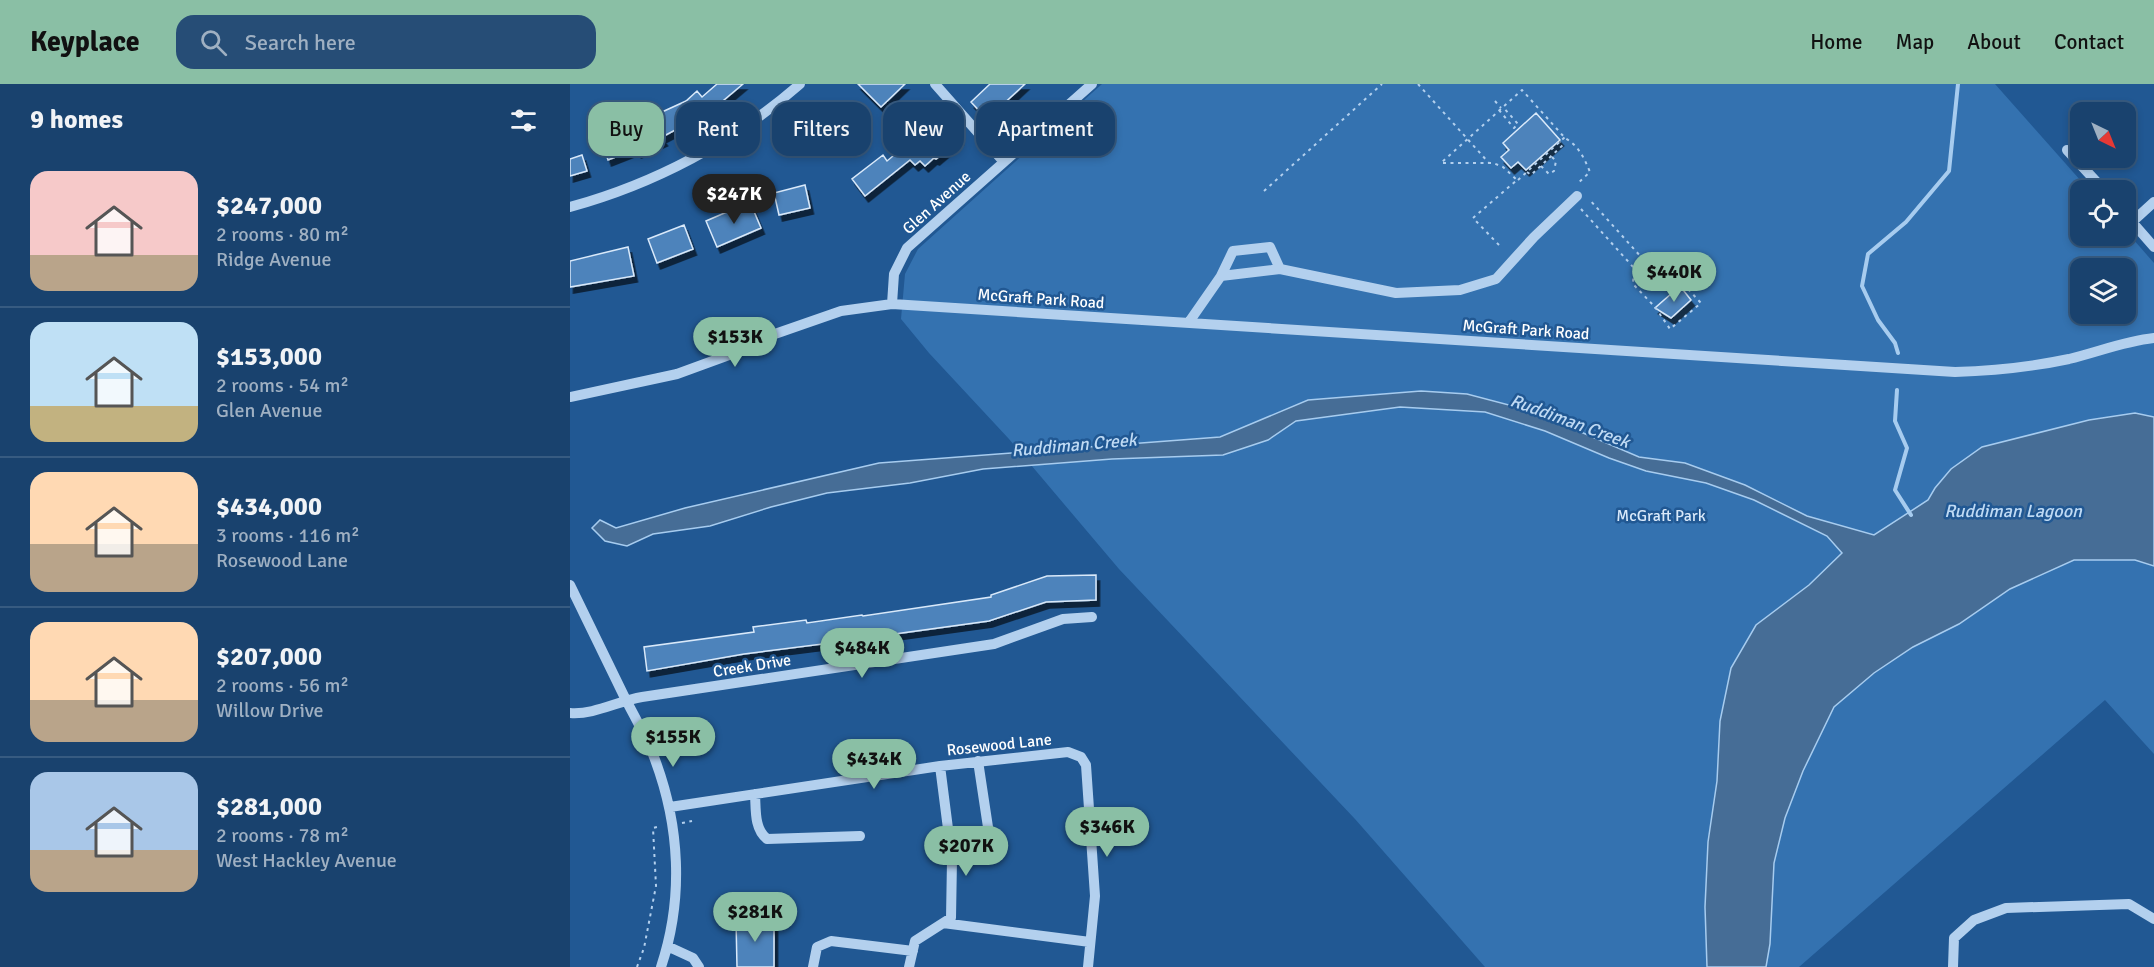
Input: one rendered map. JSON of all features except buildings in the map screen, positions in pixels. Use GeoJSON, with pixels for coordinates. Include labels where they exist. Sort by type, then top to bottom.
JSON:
{"type":"FeatureCollection","features":[{"type":"Feature","properties":{"kind":"street"},"geometry":{"type":"LineString","coordinates":[[570,207],[637,185],[710,148],[776,104],[800,84]]}},
{"type":"Feature","properties":{"kind":"street"},"geometry":{"type":"LineString","coordinates":[[934,84],[1003,161]]}},
{"type":"Feature","properties":{"kind":"street","name":"Glen Avenue"},"geometry":{"type":"LineString","coordinates":[[892,304],[894,274],[907,248],[1092,84]]}},
{"type":"Feature","properties":{"kind":"street"},"geometry":{"type":"LineString","coordinates":[[2067,150],[2094,180]]}},
{"type":"Feature","properties":{"kind":"street"},"geometry":{"type":"LineString","coordinates":[[1221,276],[1280,269],[1396,293],[1460,290],[1496,279],[1534,237],[1577,196]]}},
{"type":"Feature","properties":{"kind":"street"},"geometry":{"type":"LineString","coordinates":[[2136,214],[2154,202]]}},
{"type":"Feature","properties":{"kind":"street"},"geometry":{"type":"LineString","coordinates":[[2136,226],[2154,248]]}},
{"type":"Feature","properties":{"kind":"street"},"geometry":{"type":"LineString","coordinates":[[1189,322],[1221,276],[1233,250],[1270,247],[1280,269]]}},
{"type":"Feature","properties":{"kind":"street"},"geometry":{"type":"LineString","coordinates":[[570,397],[677,374],[729,355],[772,335],[841,311],[892,304]]}},
{"type":"Feature","properties":{"kind":"street","name":"McGraft Park Road"},"geometry":{"type":"LineString","coordinates":[[892,304],[1955,372],[2021,368],[2154,338]]}},
{"type":"Feature","properties":{"kind":"street"},"geometry":{"type":"LineString","coordinates":[[570,585],[653,755],[670,807],[676,847],[676,882],[674,912],[661,967]]}},
{"type":"Feature","properties":{"kind":"street","name":"Creek Drive"},"geometry":{"type":"LineString","coordinates":[[570,713],[583,714],[626,700],[994,644],[1063,619],[1092,617]]}},
{"type":"Feature","properties":{"kind":"street","name":"Rosewood Lane"},"geometry":{"type":"LineString","coordinates":[[670,807],[940,766],[1068,752],[1081,757],[1086,765],[1095,896],[1090,942]]}},
{"type":"Feature","properties":{"kind":"street"},"geometry":{"type":"LineString","coordinates":[[978,761],[991,847]]}},
{"type":"Feature","properties":{"kind":"street"},"geometry":{"type":"LineString","coordinates":[[909,967],[915,941],[951,918],[952,860],[940,766]]}},
{"type":"Feature","properties":{"kind":"street"},"geometry":{"type":"LineString","coordinates":[[755,794],[759,829],[767,839],[860,836]]}},
{"type":"Feature","properties":{"kind":"street"},"geometry":{"type":"LineString","coordinates":[[1953,967],[1954,938],[1974,920],[2006,908],[2129,904],[2154,919]]}},
{"type":"Feature","properties":{"kind":"street"},"geometry":{"type":"LineString","coordinates":[[943,923],[1090,942],[1088,967]]}},
{"type":"Feature","properties":{"kind":"street"},"geometry":{"type":"LineString","coordinates":[[813,967],[817,947],[831,941],[913,951]]}},
{"type":"Feature","properties":{"kind":"street"},"geometry":{"type":"LineString","coordinates":[[667,946],[693,958],[699,967]]}},
{"type":"Feature","properties":{"kind":"path"},"geometry":{"type":"LineString","coordinates":[[1264,191],[1382,84]]}},
{"type":"Feature","properties":{"kind":"path"},"geometry":{"type":"LineString","coordinates":[[1418,84],[1489,163]]}},
{"type":"Feature","properties":{"kind":"path"},"geometry":{"type":"LineString","coordinates":[[1517,180],[1503,167],[1489,163],[1441,163],[1522,90],[1581,153],[1590,172],[1576,184],[1577,196],[1634,267],[1633,284],[1670,329],[1701,303],[1659,258],[1642,258],[1590,199]]}},
{"type":"Feature","properties":{"kind":"path"},"geometry":{"type":"LineString","coordinates":[[1495,101],[1518,124],[1514,128],[1501,108]]}},
{"type":"Feature","properties":{"kind":"path"},"geometry":{"type":"LineString","coordinates":[[1499,246],[1473,218],[1565,137]]}},
{"type":"Feature","properties":{"kind":"path"},"geometry":{"type":"LineString","coordinates":[[1527,172],[1531,175],[1563,146],[1560,142]]}},
{"type":"Feature","properties":{"kind":"path"},"geometry":{"type":"LineString","coordinates":[[1541,165],[1548,174],[1554,171],[1556,161],[1551,156]]}},
{"type":"Feature","properties":{"kind":"path"},"geometry":{"type":"LineString","coordinates":[[637,967],[644,948],[656,886],[653,828],[692,821]]}},
{"type":"Feature","properties":{"kind":"green space","name":"McGraft Park"},"geometry":{"type":"Polygon","coordinates":[[[1102,84],[1995,84],[2080,180],[2070,180],[2070,246],[2136,246],[2136,242],[2154,263],[2154,754],[2105,700],[1799,967],[1485,967],[1355,819],[1119,569],[1009,439],[929,353],[901,319],[905,274],[918,249],[1022,156],[1115,156],[1115,102],[1082,102],[1102,84]]]}},
{"type":"Feature","properties":{"kind":"water","name":"Ruddiman Lagoon"},"geometry":{"type":"Polygon","coordinates":[[[1421,391],[1467,394],[1532,411],[1639,457],[1685,463],[1745,485],[1807,516],[1874,535],[1928,500],[1951,469],[1982,447],[2089,420],[2135,413],[2154,417],[2154,566],[2135,560],[2074,560],[2010,589],[1959,624],[1913,647],[1874,673],[1834,707],[1803,771],[1785,818],[1774,863],[1770,944],[1766,967],[1707,967],[1705,907],[1708,842],[1717,781],[1720,721],[1731,668],[1756,625],[1809,585],[1842,553],[1827,536],[1754,500],[1706,483],[1646,471],[1545,431],[1485,412],[1400,407],[1296,421],[1268,440],[1223,455],[1112,459],[983,469],[910,483],[827,493],[710,526],[653,534],[627,546],[605,541],[592,528],[600,520],[616,528],[685,508],[879,463],[1220,437],[1308,400],[1421,391]]]}},
{"type":"Feature","properties":{"kind":"waterway"},"geometry":{"type":"LineString","coordinates":[[1898,353],[1895,343],[1878,320],[1862,286],[1868,254],[1906,222],[1949,171],[1958,84]]}},
{"type":"Feature","properties":{"kind":"waterway"},"geometry":{"type":"LineString","coordinates":[[1897,390],[1895,421],[1907,448],[1895,490],[1911,515]]}},
{"type":"Feature","properties":{"kind":"water label","name":"Ruddiman Creek"},"geometry":{"type":"Point","coordinates":[1570,421]}},
{"type":"Feature","properties":{"kind":"water label","name":"Ruddiman Creek"},"geometry":{"type":"Point","coordinates":[1074,445]}}]}
